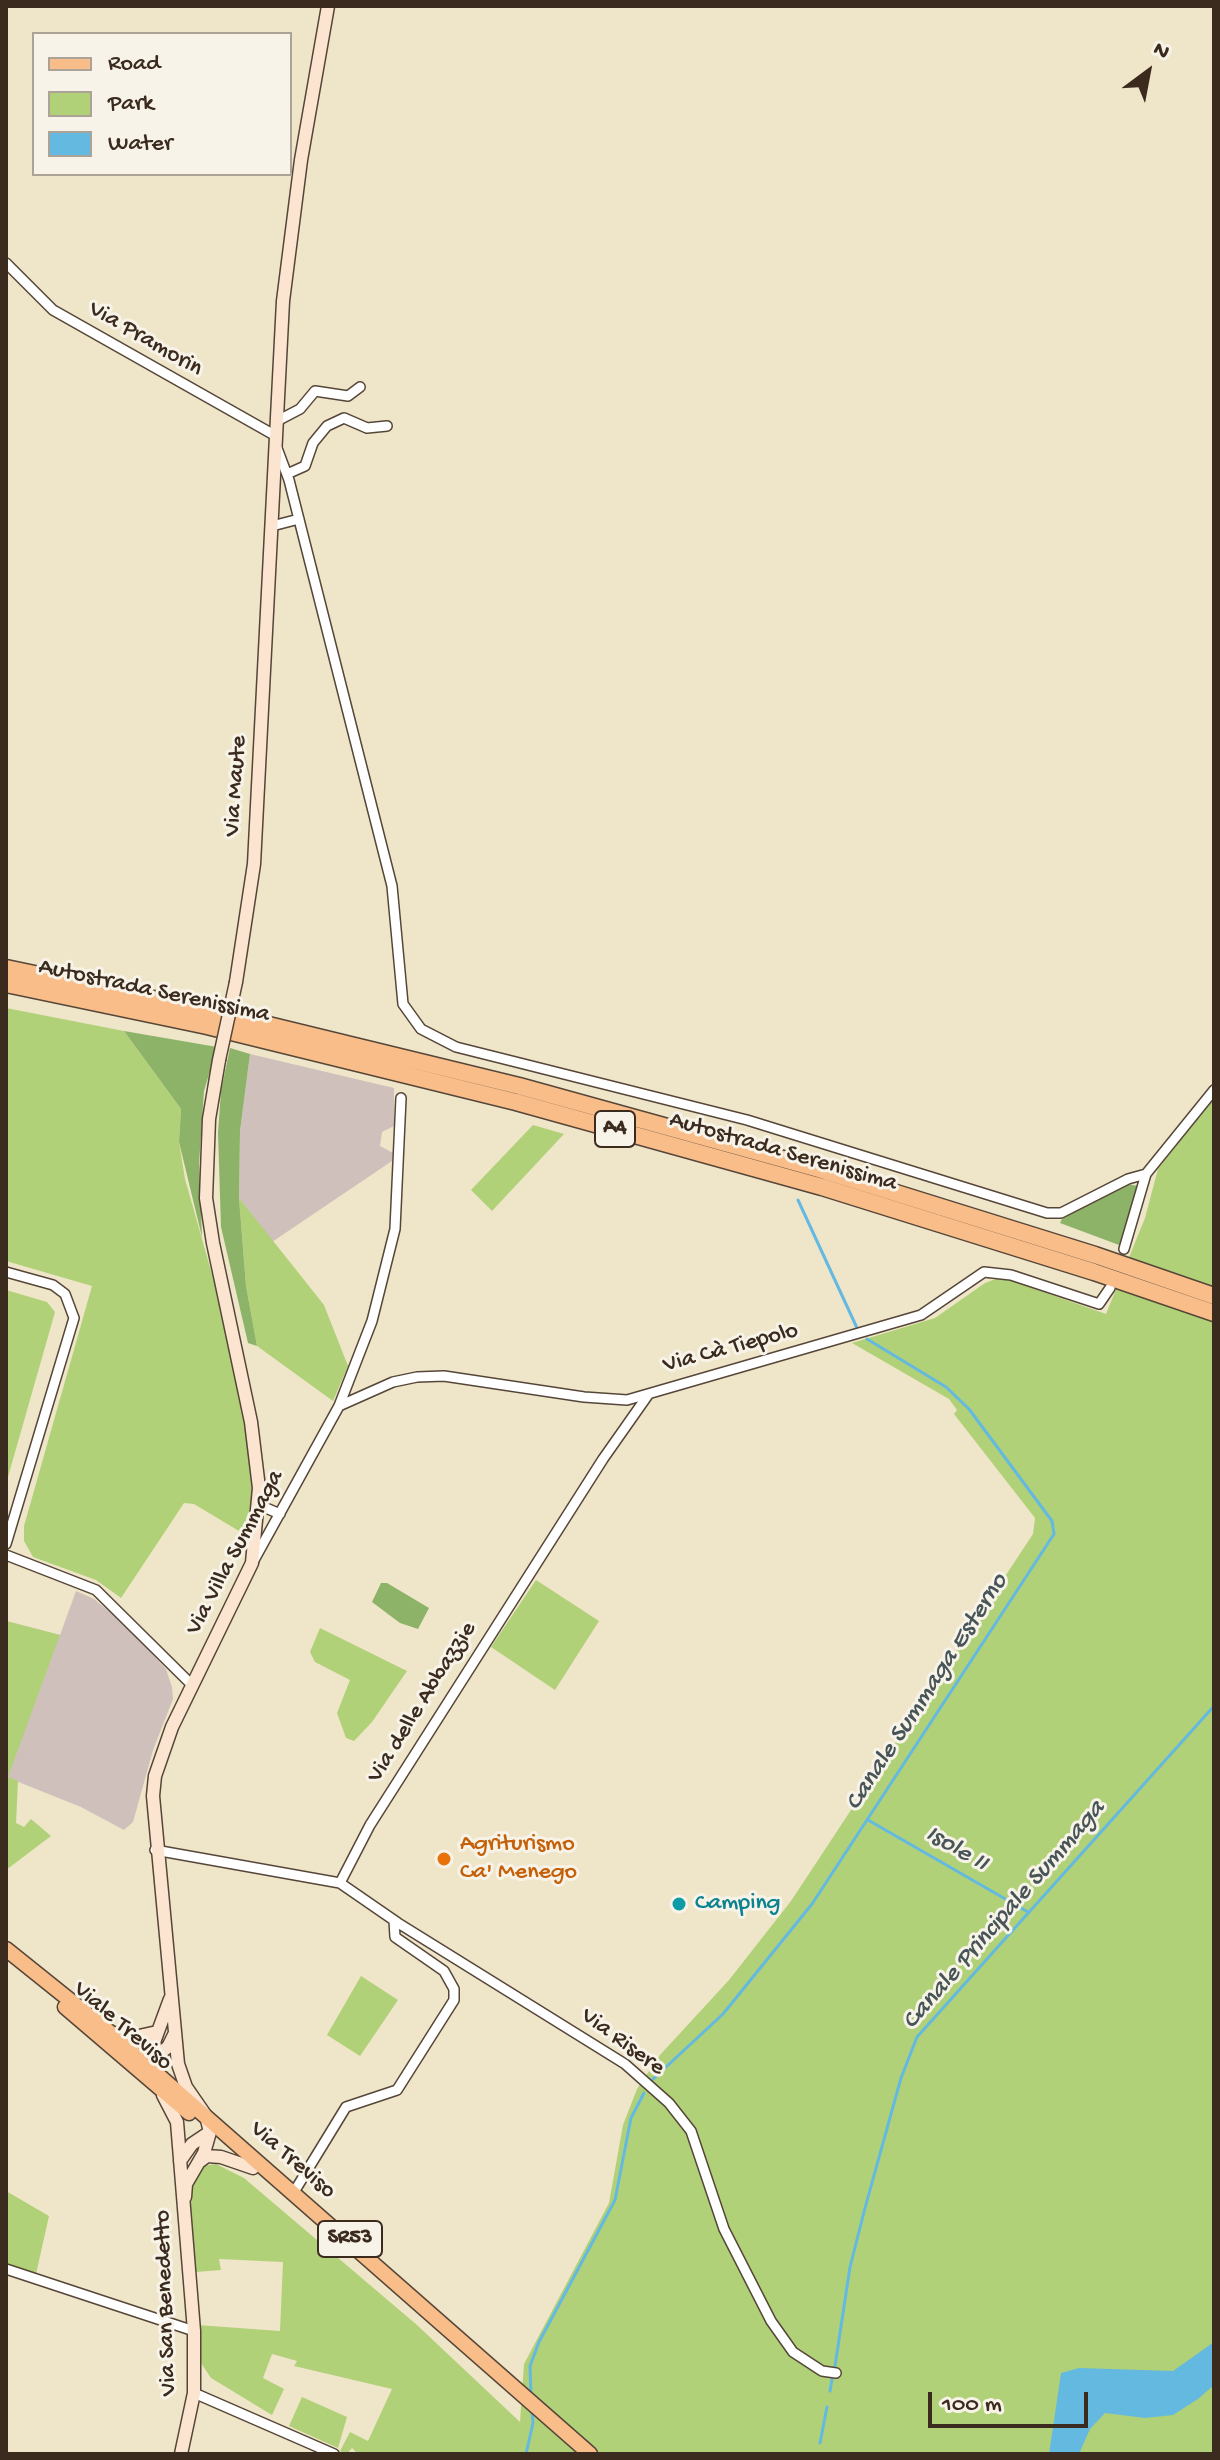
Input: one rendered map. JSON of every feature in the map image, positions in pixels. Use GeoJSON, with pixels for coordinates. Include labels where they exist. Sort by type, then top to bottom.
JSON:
{"type":"FeatureCollection","features":[{"type":"Feature","properties":{"kind":"highway","name":"Autostrada Serenissima"},"geometry":{"type":"LineString","coordinates":[[6,968],[215,1012],[534,1090],[819,1169],[1095,1255],[1214,1296]]}},
{"type":"Feature","properties":{"kind":"highway","name":"Autostrada Serenissima"},"geometry":{"type":"LineString","coordinates":[[6,984],[207,1026],[516,1102],[822,1187],[1214,1313]]}},
{"type":"Feature","properties":{"kind":"main road","name":"Viale Treviso"},"geometry":{"type":"LineString","coordinates":[[8,1951],[79,2020],[210,2132]]}},
{"type":"Feature","properties":{"kind":"main road","name":"Viale Treviso"},"geometry":{"type":"LineString","coordinates":[[8,1951],[107,2030],[206,2116]]}},
{"type":"Feature","properties":{"kind":"main road","name":"Via Treviso"},"geometry":{"type":"LineString","coordinates":[[206,2116],[590,2454]]}},
{"type":"Feature","properties":{"kind":"main road","name":"Via Treviso"},"geometry":{"type":"LineString","coordinates":[[210,2132],[420,2305]]}},
{"type":"Feature","properties":{"kind":"street","name":"Via Maute"},"geometry":{"type":"LineString","coordinates":[[252,1563],[259,1505],[255,1444],[206,1198],[209,1119],[245,940],[254,864],[289,244],[328,6]]}},
{"type":"Feature","properties":{"kind":"street","name":"Via Pramorin"},"geometry":{"type":"LineString","coordinates":[[6,263],[53,310],[276,439]]}},
{"type":"Feature","properties":{"kind":"street"},"geometry":{"type":"LineString","coordinates":[[277,421],[300,409],[315,391],[353,395],[360,387]]}},
{"type":"Feature","properties":{"kind":"street"},"geometry":{"type":"LineString","coordinates":[[287,474],[305,466],[313,443],[327,426],[344,418],[367,428],[387,426]]}},
{"type":"Feature","properties":{"kind":"street"},"geometry":{"type":"LineString","coordinates":[[276,439],[392,886],[403,1004],[421,1029],[456,1047],[747,1120],[1047,1213],[1061,1213],[1128,1179],[1146,1174]]}},
{"type":"Feature","properties":{"kind":"street"},"geometry":{"type":"LineString","coordinates":[[272,526],[299,519]]}},
{"type":"Feature","properties":{"kind":"street"},"geometry":{"type":"LineString","coordinates":[[1124,1249],[1146,1174],[1214,1090]]}},
{"type":"Feature","properties":{"kind":"street","name":"Via Villa Summaga"},"geometry":{"type":"LineString","coordinates":[[206,2116],[181,2076],[155,1850],[155,1776],[192,1685],[222,1630],[252,1563],[339,1406],[372,1321],[395,1229],[401,1098]]}},
{"type":"Feature","properties":{"kind":"street"},"geometry":{"type":"LineString","coordinates":[[6,1272],[53,1285],[65,1294],[74,1318],[6,1544]]}},
{"type":"Feature","properties":{"kind":"street","name":"Via Cà Tiepolo"},"geometry":{"type":"LineString","coordinates":[[339,1406],[393,1382],[444,1376],[627,1400],[921,1315],[984,1272],[1011,1275],[1099,1304],[1110,1288]]}},
{"type":"Feature","properties":{"kind":"street","name":"Via delle Abbazzie"},"geometry":{"type":"LineString","coordinates":[[340,1883],[395,1785],[649,1392]]}},
{"type":"Feature","properties":{"kind":"street"},"geometry":{"type":"LineString","coordinates":[[259,1505],[280,1514]]}},
{"type":"Feature","properties":{"kind":"street"},"geometry":{"type":"LineString","coordinates":[[6,1555],[96,1590],[192,1685]]}},
{"type":"Feature","properties":{"kind":"street"},"geometry":{"type":"LineString","coordinates":[[155,1850],[340,1883]]}},
{"type":"Feature","properties":{"kind":"street","name":"Via Risere"},"geometry":{"type":"LineString","coordinates":[[340,1883],[625,2064],[669,2103],[691,2131],[724,2229],[771,2321],[793,2352],[822,2371],[836,2373]]}},
{"type":"Feature","properties":{"kind":"street","name":"Via Risere"},"geometry":{"type":"LineString","coordinates":[[294,2192],[346,2107],[397,2090],[454,2000],[454,1989],[444,1971],[395,1937],[394,1920]]}},
{"type":"Feature","properties":{"kind":"street"},"geometry":{"type":"LineString","coordinates":[[146,2064],[171,1996]]}},
{"type":"Feature","properties":{"kind":"street"},"geometry":{"type":"LineString","coordinates":[[79,2020],[146,2064]]}},
{"type":"Feature","properties":{"kind":"street"},"geometry":{"type":"LineString","coordinates":[[107,2030],[130,2038],[157,2032]]}},
{"type":"Feature","properties":{"kind":"street"},"geometry":{"type":"LineString","coordinates":[[146,2064],[168,2047],[175,2033]]}},
{"type":"Feature","properties":{"kind":"street","name":"Via San Benedetto"},"geometry":{"type":"LineString","coordinates":[[146,2064],[177,2122],[185,2197],[194,2331],[194,2393],[181,2454]]}},
{"type":"Feature","properties":{"kind":"street"},"geometry":{"type":"LineString","coordinates":[[206,2116],[210,2132]]}},
{"type":"Feature","properties":{"kind":"street"},"geometry":{"type":"LineString","coordinates":[[180,2161],[192,2144],[210,2132]]}},
{"type":"Feature","properties":{"kind":"street"},"geometry":{"type":"LineString","coordinates":[[210,2132],[224,2138],[262,2170],[277,2177]]}},
{"type":"Feature","properties":{"kind":"street","name":"Via San Benedetto"},"geometry":{"type":"LineString","coordinates":[[185,2197],[186,2184],[199,2162],[210,2132]]}},
{"type":"Feature","properties":{"kind":"street"},"geometry":{"type":"LineString","coordinates":[[199,2162],[207,2156],[221,2157],[253,2168]]}},
{"type":"Feature","properties":{"kind":"street"},"geometry":{"type":"LineString","coordinates":[[6,2269],[194,2331]]}},
{"type":"Feature","properties":{"kind":"street"},"geometry":{"type":"LineString","coordinates":[[194,2393],[334,2454]]}},
{"type":"Feature","properties":{"kind":"shaded area"},"geometry":{"type":"Polygon","coordinates":[[[250,1054],[394,1088],[394,1126],[382,1132],[380,1146],[393,1153],[392,1161],[272,1242],[239,1198],[240,1131],[250,1054]]]}},
{"type":"Feature","properties":{"kind":"shaded area"},"geometry":{"type":"Polygon","coordinates":[[[76,1591],[94,1599],[126,1625],[166,1669],[172,1687],[173,1699],[153,1750],[133,1822],[124,1830],[81,1807],[6,1777],[6,1621],[60,1635],[76,1591]]]}},
{"type":"Feature","properties":{"kind":"green space"},"geometry":{"type":"Polygon","coordinates":[[[6,1008],[124,1031],[181,1109],[179,1142],[185,1179],[215,1285],[248,1435],[253,1489],[249,1537],[194,1504],[184,1503],[121,1598],[96,1580],[33,1557],[24,1541],[24,1526],[92,1286],[6,1261],[6,1008]]]}},
{"type":"Feature","properties":{"kind":"green space"},"geometry":{"type":"Polygon","coordinates":[[[124,1031],[217,1047],[204,1091],[199,1164],[202,1237],[179,1142],[181,1109],[124,1031]]]}},
{"type":"Feature","properties":{"kind":"green space"},"geometry":{"type":"Polygon","coordinates":[[[230,1048],[250,1054],[240,1131],[239,1198],[246,1286],[257,1346],[248,1343],[221,1227],[218,1133],[221,1091],[230,1048]]]}},
{"type":"Feature","properties":{"kind":"green space"},"geometry":{"type":"Polygon","coordinates":[[[1214,1098],[1214,2454],[358,2454],[352,2448],[347,2454],[340,2451],[350,2432],[368,2441],[392,2389],[294,2366],[297,2361],[272,2354],[263,2378],[284,2389],[272,2415],[211,2378],[201,2363],[197,2325],[280,2331],[283,2262],[219,2259],[221,2270],[196,2272],[189,2188],[203,2166],[216,2164],[244,2178],[417,2325],[520,2422],[524,2364],[609,2203],[623,2125],[637,2089],[660,2055],[729,1980],[791,1901],[1033,1534],[1035,1518],[954,1414],[957,1410],[949,1399],[852,1343],[935,1318],[985,1283],[1001,1277],[1106,1314],[1145,1218],[1158,1169],[1214,1098]]]}},
{"type":"Feature","properties":{"kind":"green space"},"geometry":{"type":"Polygon","coordinates":[[[533,1125],[564,1134],[492,1211],[471,1190],[533,1125]]]}},
{"type":"Feature","properties":{"kind":"green space"},"geometry":{"type":"Polygon","coordinates":[[[1127,1184],[1138,1186],[1124,1241],[1119,1245],[1060,1223],[1062,1219],[1127,1184]]]}},
{"type":"Feature","properties":{"kind":"green space"},"geometry":{"type":"Polygon","coordinates":[[[239,1198],[324,1305],[348,1366],[333,1401],[257,1346],[246,1286],[239,1198]]]}},
{"type":"Feature","properties":{"kind":"green space"},"geometry":{"type":"Polygon","coordinates":[[[6,1290],[47,1302],[55,1312],[6,1484],[6,1290]]]}},
{"type":"Feature","properties":{"kind":"green space"},"geometry":{"type":"Polygon","coordinates":[[[536,1580],[599,1621],[555,1690],[491,1647],[536,1580]]]}},
{"type":"Feature","properties":{"kind":"green space"},"geometry":{"type":"Polygon","coordinates":[[[381,1583],[387,1583],[429,1608],[418,1629],[400,1623],[372,1602],[381,1583]]]}},
{"type":"Feature","properties":{"kind":"green space"},"geometry":{"type":"Polygon","coordinates":[[[6,1621],[60,1635],[8,1777],[18,1781],[16,1823],[24,1827],[31,1819],[51,1836],[6,1870],[6,1621]]]}},
{"type":"Feature","properties":{"kind":"green space"},"geometry":{"type":"Polygon","coordinates":[[[320,1628],[407,1671],[372,1722],[354,1741],[346,1738],[337,1713],[350,1680],[315,1662],[310,1652],[320,1628]]]}},
{"type":"Feature","properties":{"kind":"green space"},"geometry":{"type":"Polygon","coordinates":[[[361,1976],[398,2000],[360,2056],[327,2035],[361,1976]]]}},
{"type":"Feature","properties":{"kind":"green space"},"geometry":{"type":"Polygon","coordinates":[[[6,2191],[49,2216],[36,2274],[6,2264],[6,2191]]]}},
{"type":"Feature","properties":{"kind":"green space"},"geometry":{"type":"Polygon","coordinates":[[[302,2397],[347,2417],[338,2448],[289,2426],[302,2397]]]}},
{"type":"Feature","properties":{"kind":"water"},"geometry":{"type":"Polygon","coordinates":[[[1214,2342],[1214,2385],[1198,2399],[1173,2415],[1145,2418],[1105,2413],[1090,2429],[1079,2454],[1049,2454],[1061,2373],[1079,2368],[1173,2371],[1214,2342]]]}},
{"type":"Feature","properties":{"kind":"waterway","name":"Canale Summaga Esterno"},"geometry":{"type":"LineString","coordinates":[[798,1200],[857,1328]]}},
{"type":"Feature","properties":{"kind":"waterway","name":"Canale Summaga Esterno"},"geometry":{"type":"LineString","coordinates":[[652,2080],[723,2014],[812,1904],[1054,1534],[1052,1521],[969,1409],[946,1387],[867,1339]]}},
{"type":"Feature","properties":{"kind":"waterway","name":"Canale Principale Summaga"},"geometry":{"type":"LineString","coordinates":[[835,2366],[850,2267],[901,2078],[917,2037],[1214,1706]]}},
{"type":"Feature","properties":{"kind":"waterway","name":"Isole II"},"geometry":{"type":"LineString","coordinates":[[868,1820],[1028,1912]]}},
{"type":"Feature","properties":{"kind":"waterway","name":"Canale Summaga Esterno"},"geometry":{"type":"LineString","coordinates":[[531,2396],[530,2366],[539,2342],[615,2200],[631,2118],[644,2093]]}},
{"type":"Feature","properties":{"kind":"waterway","name":"Canale Principale Summaga"},"geometry":{"type":"LineString","coordinates":[[830,2391],[832,2379]]}},
{"type":"Feature","properties":{"kind":"waterway","name":"Canale Principale Summaga"},"geometry":{"type":"LineString","coordinates":[[820,2443],[827,2407]]}},
{"type":"Feature","properties":{"kind":"waterway","name":"Canale Summaga Esterno"},"geometry":{"type":"LineString","coordinates":[[526,2454],[533,2423],[532,2411]]}},
{"type":"Feature","properties":{"kind":"place","name":"Agriturismo Ca' Menego"},"geometry":{"type":"Point","coordinates":[444,1859]}},
{"type":"Feature","properties":{"kind":"place","name":"Camping"},"geometry":{"type":"Point","coordinates":[679,1904]}}]}
